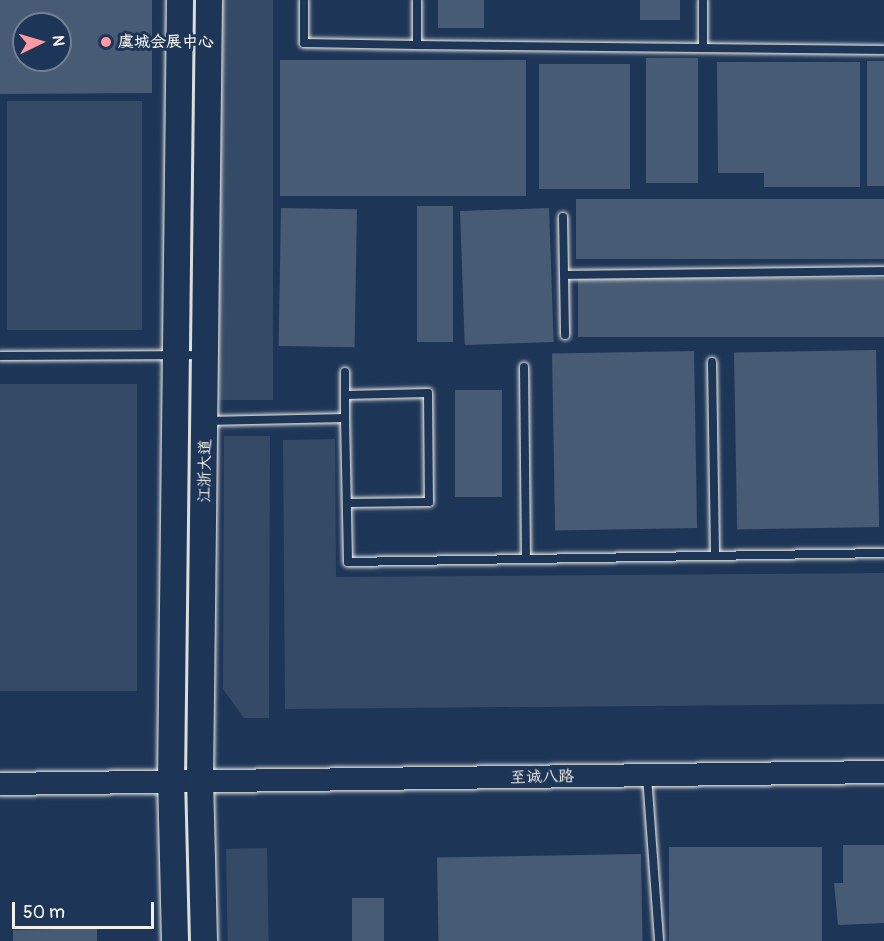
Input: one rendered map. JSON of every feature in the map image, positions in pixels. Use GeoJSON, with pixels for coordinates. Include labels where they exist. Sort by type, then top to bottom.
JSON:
{"type":"FeatureCollection","features":[{"type":"Feature","properties":{"kind":"main road","name":"江浙大道"},"geometry":{"type":"LineString","coordinates":[[175,941],[171,782],[180,0]]}},
{"type":"Feature","properties":{"kind":"main road","name":"江浙大道"},"geometry":{"type":"LineString","coordinates":[[204,941],[200,782],[206,421],[209,0]]}},
{"type":"Feature","properties":{"kind":"main road","name":"至诚八路"},"geometry":{"type":"LineString","coordinates":[[0,784],[884,772]]}},
{"type":"Feature","properties":{"kind":"lane"},"geometry":{"type":"LineString","coordinates":[[304,0],[304,43],[884,50]]}},
{"type":"Feature","properties":{"kind":"lane"},"geometry":{"type":"LineString","coordinates":[[417,0],[417,45]]}},
{"type":"Feature","properties":{"kind":"lane"},"geometry":{"type":"LineString","coordinates":[[702,48],[703,0]]}},
{"type":"Feature","properties":{"kind":"lane"},"geometry":{"type":"LineString","coordinates":[[563,217],[564,335]]}},
{"type":"Feature","properties":{"kind":"lane"},"geometry":{"type":"LineString","coordinates":[[564,275],[884,271]]}},
{"type":"Feature","properties":{"kind":"lane"},"geometry":{"type":"LineString","coordinates":[[0,356],[206,356]]}},
{"type":"Feature","properties":{"kind":"lane"},"geometry":{"type":"LineString","coordinates":[[712,362],[715,556]]}},
{"type":"Feature","properties":{"kind":"lane"},"geometry":{"type":"LineString","coordinates":[[524,367],[526,559]]}},
{"type":"Feature","properties":{"kind":"lane"},"geometry":{"type":"LineString","coordinates":[[345,372],[348,562],[884,553]]}},
{"type":"Feature","properties":{"kind":"lane"},"geometry":{"type":"LineString","coordinates":[[345,395],[428,393],[429,502],[347,503]]}},
{"type":"Feature","properties":{"kind":"lane"},"geometry":{"type":"LineString","coordinates":[[206,421],[345,418]]}},
{"type":"Feature","properties":{"kind":"lane"},"geometry":{"type":"LineString","coordinates":[[647,776],[659,941]]}},
{"type":"Feature","properties":{"kind":"shaded area"},"geometry":{"type":"Polygon","coordinates":[[[218,0],[273,0],[273,400],[218,400],[218,0]]]}},
{"type":"Feature","properties":{"kind":"shaded area"},"geometry":{"type":"Polygon","coordinates":[[[7,101],[142,101],[142,330],[7,330],[7,101]]]}},
{"type":"Feature","properties":{"kind":"shaded area"},"geometry":{"type":"Polygon","coordinates":[[[0,384],[137,384],[137,691],[0,691],[0,384]]]}},
{"type":"Feature","properties":{"kind":"shaded area"},"geometry":{"type":"Polygon","coordinates":[[[224,436],[270,436],[269,718],[244,718],[223,689],[224,436]]]}},
{"type":"Feature","properties":{"kind":"shaded area"},"geometry":{"type":"Polygon","coordinates":[[[335,439],[336,577],[884,573],[884,704],[285,709],[283,440],[335,439]]]}},
{"type":"Feature","properties":{"kind":"shaded area"},"geometry":{"type":"Polygon","coordinates":[[[267,848],[269,941],[228,941],[226,849],[267,848]]]}},
{"type":"Feature","properties":{"kind":"building","name":"虞城会展中心"},"geometry":{"type":"Polygon","coordinates":[[[0,0],[152,0],[152,93],[0,94],[0,0]]]}},
{"type":"Feature","properties":{"kind":"building"},"geometry":{"type":"Polygon","coordinates":[[[438,0],[484,0],[484,28],[438,28],[438,0]]]}},
{"type":"Feature","properties":{"kind":"building"},"geometry":{"type":"Polygon","coordinates":[[[640,0],[680,0],[680,20],[640,20],[640,0]]]}},
{"type":"Feature","properties":{"kind":"building"},"geometry":{"type":"Polygon","coordinates":[[[646,58],[698,58],[698,183],[646,183],[646,58]]]}},
{"type":"Feature","properties":{"kind":"building"},"geometry":{"type":"Polygon","coordinates":[[[280,60],[526,60],[526,196],[280,196],[280,60]]]}},
{"type":"Feature","properties":{"kind":"building"},"geometry":{"type":"Polygon","coordinates":[[[867,61],[884,61],[884,186],[867,186],[867,61]]]}},
{"type":"Feature","properties":{"kind":"building"},"geometry":{"type":"Polygon","coordinates":[[[717,62],[860,62],[860,187],[764,187],[764,173],[718,173],[717,62]]]}},
{"type":"Feature","properties":{"kind":"building"},"geometry":{"type":"Polygon","coordinates":[[[539,64],[630,64],[630,189],[539,189],[539,64]]]}},
{"type":"Feature","properties":{"kind":"building"},"geometry":{"type":"Polygon","coordinates":[[[576,199],[884,199],[884,259],[576,259],[576,199]]]}},
{"type":"Feature","properties":{"kind":"building"},"geometry":{"type":"Polygon","coordinates":[[[417,206],[453,206],[453,342],[417,342],[417,206]]]}},
{"type":"Feature","properties":{"kind":"building"},"geometry":{"type":"Polygon","coordinates":[[[281,208],[357,209],[355,347],[279,346],[281,208]]]}},
{"type":"Feature","properties":{"kind":"building"},"geometry":{"type":"Polygon","coordinates":[[[549,208],[554,342],[465,345],[460,211],[549,208]]]}},
{"type":"Feature","properties":{"kind":"building"},"geometry":{"type":"Polygon","coordinates":[[[578,278],[884,278],[884,337],[578,337],[578,278]]]}},
{"type":"Feature","properties":{"kind":"building"},"geometry":{"type":"Polygon","coordinates":[[[876,350],[879,527],[737,529],[734,352],[876,350]]]}},
{"type":"Feature","properties":{"kind":"building"},"geometry":{"type":"Polygon","coordinates":[[[694,351],[697,528],[555,530],[552,353],[694,351]]]}},
{"type":"Feature","properties":{"kind":"building"},"geometry":{"type":"Polygon","coordinates":[[[455,390],[502,390],[502,497],[455,497],[455,390]]]}},
{"type":"Feature","properties":{"kind":"building"},"geometry":{"type":"Polygon","coordinates":[[[843,845],[884,845],[884,923],[838,925],[834,883],[843,883],[843,845]]]}},
{"type":"Feature","properties":{"kind":"building"},"geometry":{"type":"Polygon","coordinates":[[[669,847],[822,847],[822,941],[669,941],[669,847]]]}},
{"type":"Feature","properties":{"kind":"building"},"geometry":{"type":"Polygon","coordinates":[[[641,854],[643,941],[438,941],[437,858],[641,854]]]}},
{"type":"Feature","properties":{"kind":"building"},"geometry":{"type":"Polygon","coordinates":[[[352,898],[384,898],[384,941],[352,941],[352,898]]]}},
{"type":"Feature","properties":{"kind":"building"},"geometry":{"type":"Polygon","coordinates":[[[97,928],[97,941],[13,941],[13,930],[97,928]]]}},
{"type":"Feature","properties":{"kind":"place","name":"虞城会展中心"},"geometry":{"type":"Point","coordinates":[106,42]}}]}
